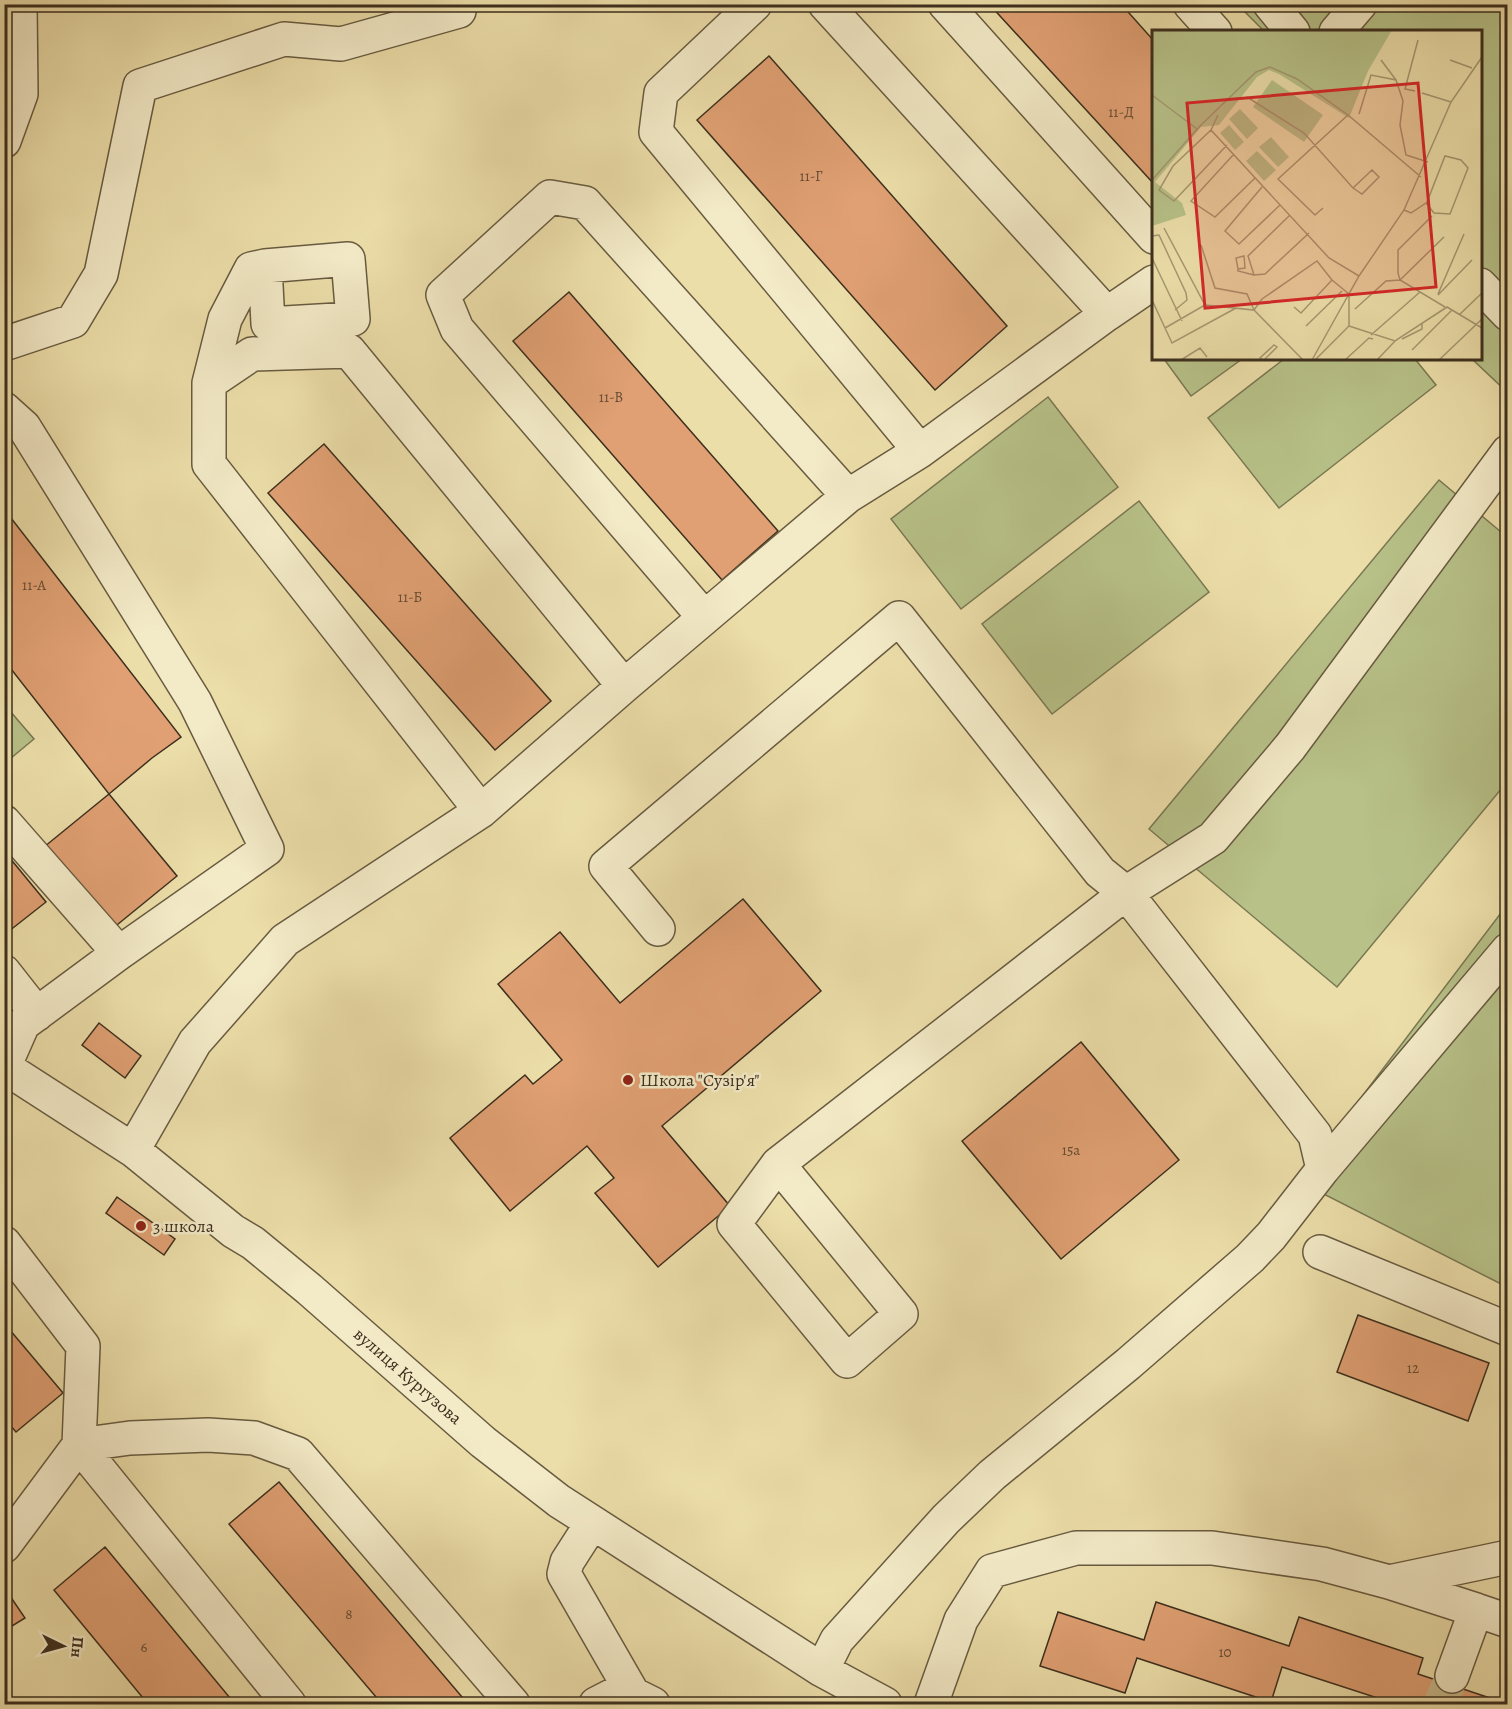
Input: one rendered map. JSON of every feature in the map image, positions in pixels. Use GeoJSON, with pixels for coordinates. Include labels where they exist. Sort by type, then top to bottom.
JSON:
{"type":"FeatureCollection","features":[{"type":"Feature","properties":{"kind":"street"},"geometry":{"type":"LineString","coordinates":[[4,141],[21,94],[20,4]]}},
{"type":"Feature","properties":{"kind":"street"},"geometry":{"type":"LineString","coordinates":[[755,4],[661,93],[656,132],[920,451]]}},
{"type":"Feature","properties":{"kind":"street"},"geometry":{"type":"LineString","coordinates":[[825,4],[1107,314]]}},
{"type":"Feature","properties":{"kind":"street"},"geometry":{"type":"LineString","coordinates":[[945,4],[1152,235]]}},
{"type":"Feature","properties":{"kind":"street"},"geometry":{"type":"LineString","coordinates":[[1190,4],[1213,30]]}},
{"type":"Feature","properties":{"kind":"street"},"geometry":{"type":"LineString","coordinates":[[1270,4],[1291,30]]}},
{"type":"Feature","properties":{"kind":"street"},"geometry":{"type":"LineString","coordinates":[[1337,30],[1360,4]]}},
{"type":"Feature","properties":{"kind":"street"},"geometry":{"type":"LineString","coordinates":[[4,344],[73,321],[101,274],[140,86],[284,39],[341,44],[459,11]]}},
{"type":"Feature","properties":{"kind":"street"},"geometry":{"type":"LineString","coordinates":[[704,617],[457,329],[443,295],[550,197],[585,203],[848,496]]}},
{"type":"Feature","properties":{"kind":"street"},"geometry":{"type":"LineString","coordinates":[[265,267],[251,269],[225,319],[209,383],[209,464],[482,811]]}},
{"type":"Feature","properties":{"kind":"street"},"geometry":{"type":"LineString","coordinates":[[133,1150],[195,1042],[285,939],[482,811],[704,617],[848,496],[920,451],[1152,283]]}},
{"type":"Feature","properties":{"kind":"street"},"geometry":{"type":"LineString","coordinates":[[1482,287],[1508,314]]}},
{"type":"Feature","properties":{"kind":"street"},"geometry":{"type":"LineString","coordinates":[[209,383],[252,354],[349,351],[624,686]]}},
{"type":"Feature","properties":{"kind":"street"},"geometry":{"type":"LineString","coordinates":[[4,409],[24,428],[195,702],[267,849],[23,1024],[5,1067]]}},
{"type":"Feature","properties":{"kind":"street"},"geometry":{"type":"LineString","coordinates":[[778,1164],[901,1314],[847,1361],[734,1224],[778,1164],[1126,893],[1213,838],[1290,747],[1508,452]]}},
{"type":"Feature","properties":{"kind":"street"},"geometry":{"type":"LineString","coordinates":[[658,929],[606,866],[899,618],[1100,872],[1126,893],[1315,1135],[1323,1169]]}},
{"type":"Feature","properties":{"kind":"street"},"geometry":{"type":"LineString","coordinates":[[4,822],[119,953]]}},
{"type":"Feature","properties":{"kind":"street"},"geometry":{"type":"LineString","coordinates":[[822,1670],[837,1640],[946,1519],[992,1475],[1128,1364],[1250,1258],[1271,1236],[1323,1169],[1508,950]]}},
{"type":"Feature","properties":{"kind":"street"},"geometry":{"type":"LineString","coordinates":[[4,972],[37,1014]]}},
{"type":"Feature","properties":{"kind":"street","name":"вулиця Кургузова"},"geometry":{"type":"LineString","coordinates":[[5,1067],[133,1150],[233,1231],[253,1243],[309,1289],[483,1442],[542,1488],[591,1523],[822,1670],[885,1704]]}},
{"type":"Feature","properties":{"kind":"street"},"geometry":{"type":"LineString","coordinates":[[4,1243],[83,1346],[79,1445],[4,1546]]}},
{"type":"Feature","properties":{"kind":"street"},"geometry":{"type":"LineString","coordinates":[[1320,1252],[1508,1329]]}},
{"type":"Feature","properties":{"kind":"street"},"geometry":{"type":"LineString","coordinates":[[79,1445],[130,1438],[208,1435],[254,1438],[298,1454],[513,1704]]}},
{"type":"Feature","properties":{"kind":"street"},"geometry":{"type":"LineString","coordinates":[[79,1445],[289,1704]]}},
{"type":"Feature","properties":{"kind":"street"},"geometry":{"type":"LineString","coordinates":[[591,1523],[567,1562],[564,1574],[641,1696],[596,1704]]}},
{"type":"Feature","properties":{"kind":"street"},"geometry":{"type":"LineString","coordinates":[[931,1704],[961,1620],[992,1571],[1076,1548],[1212,1548],[1322,1564],[1389,1582],[1508,1621]]}},
{"type":"Feature","properties":{"kind":"street"},"geometry":{"type":"LineString","coordinates":[[1389,1582],[1508,1557]]}},
{"type":"Feature","properties":{"kind":"street"},"geometry":{"type":"LineString","coordinates":[[1452,1676],[1476,1611]]}},
{"type":"Feature","properties":{"kind":"green space"},"geometry":{"type":"Polygon","coordinates":[[[1238,5],[1507,5],[1507,392],[1473,360],[1482,360],[1482,30],[1263,30],[1238,5]]]}},
{"type":"Feature","properties":{"kind":"green space"},"geometry":{"type":"Polygon","coordinates":[[[1165,360],[1241,360],[1191,396],[1165,360]]]}},
{"type":"Feature","properties":{"kind":"green space"},"geometry":{"type":"Polygon","coordinates":[[[1283,360],[1416,360],[1436,385],[1279,508],[1208,418],[1283,360]]]}},
{"type":"Feature","properties":{"kind":"green space"},"geometry":{"type":"Polygon","coordinates":[[[1048,397],[1118,487],[961,609],[891,519],[1048,397]]]}},
{"type":"Feature","properties":{"kind":"green space"},"geometry":{"type":"Polygon","coordinates":[[[1439,480],[1507,537],[1507,782],[1337,987],[1149,829],[1439,480]]]}},
{"type":"Feature","properties":{"kind":"green space"},"geometry":{"type":"Polygon","coordinates":[[[1139,501],[1209,592],[1052,714],[982,624],[1139,501]]]}},
{"type":"Feature","properties":{"kind":"green space"},"geometry":{"type":"Polygon","coordinates":[[[4,704],[34,739],[5,763],[4,763],[4,704]]]}},
{"type":"Feature","properties":{"kind":"green space"},"geometry":{"type":"Polygon","coordinates":[[[1507,905],[1507,1287],[1298,1181],[1507,905]]]}},
{"type":"Feature","properties":{"kind":"building"},"geometry":{"type":"Polygon","coordinates":[[[989,4],[1121,4],[1152,39],[1152,182],[989,4]]]}},
{"type":"Feature","properties":{"kind":"building"},"geometry":{"type":"Polygon","coordinates":[[[769,56],[1007,326],[935,390],[697,120],[769,56]]]}},
{"type":"Feature","properties":{"kind":"building"},"geometry":{"type":"Polygon","coordinates":[[[569,292],[778,531],[722,580],[513,341],[569,292]]]}},
{"type":"Feature","properties":{"kind":"building"},"geometry":{"type":"Polygon","coordinates":[[[324,444],[551,701],[495,750],[268,493],[324,444]]]}},
{"type":"Feature","properties":{"kind":"building"},"geometry":{"type":"Polygon","coordinates":[[[4,509],[181,737],[109,794],[4,660],[4,509]]]}},
{"type":"Feature","properties":{"kind":"building"},"geometry":{"type":"Polygon","coordinates":[[[109,794],[177,876],[112,929],[44,847],[109,794]]]}},
{"type":"Feature","properties":{"kind":"building"},"geometry":{"type":"Polygon","coordinates":[[[4,851],[46,902],[4,935],[4,851]]]}},
{"type":"Feature","properties":{"kind":"building","name":"Школа \"Сузір'я\""},"geometry":{"type":"Polygon","coordinates":[[[743,899],[821,991],[662,1126],[730,1206],[658,1267],[595,1193],[614,1178],[587,1146],[510,1211],[450,1138],[525,1075],[533,1084],[562,1060],[498,984],[560,932],[620,1003],[743,899]]]}},
{"type":"Feature","properties":{"kind":"building"},"geometry":{"type":"Polygon","coordinates":[[[99,1023],[141,1056],[125,1078],[82,1045],[99,1023]]]}},
{"type":"Feature","properties":{"kind":"building"},"geometry":{"type":"Polygon","coordinates":[[[1081,1042],[1179,1160],[1061,1259],[962,1141],[1081,1042]]]}},
{"type":"Feature","properties":{"kind":"building","name":"3 школа"},"geometry":{"type":"Polygon","coordinates":[[[117,1197],[175,1239],[164,1255],[106,1213],[117,1197]]]}},
{"type":"Feature","properties":{"kind":"building"},"geometry":{"type":"Polygon","coordinates":[[[1358,1315],[1489,1363],[1468,1421],[1337,1372],[1358,1315]]]}},
{"type":"Feature","properties":{"kind":"building"},"geometry":{"type":"Polygon","coordinates":[[[4,1323],[63,1393],[16,1432],[4,1418],[4,1323]]]}},
{"type":"Feature","properties":{"kind":"building"},"geometry":{"type":"Polygon","coordinates":[[[279,1482],[468,1704],[382,1704],[229,1524],[279,1482]]]}},
{"type":"Feature","properties":{"kind":"building"},"geometry":{"type":"Polygon","coordinates":[[[105,1547],[235,1704],[148,1704],[54,1590],[105,1547]]]}},
{"type":"Feature","properties":{"kind":"building"},"geometry":{"type":"Polygon","coordinates":[[[10,1596],[25,1618],[4,1631],[4,1599],[10,1596]]]}},
{"type":"Feature","properties":{"kind":"building"},"geometry":{"type":"Polygon","coordinates":[[[1156,1602],[1289,1646],[1299,1617],[1423,1658],[1418,1674],[1508,1704],[1396,1704],[1282,1667],[1271,1702],[1137,1658],[1125,1693],[1040,1666],[1058,1612],[1144,1640],[1156,1602]]]}},
{"type":"Feature","properties":{"kind":"tunnel"},"geometry":{"type":"LineString","coordinates":[[1440,1704],[1452,1676]]}},
{"type":"Feature","properties":{"kind":"place","name":"Школа \"Сузір'я\""},"geometry":{"type":"Point","coordinates":[628,1080]}},
{"type":"Feature","properties":{"kind":"place","name":"3 школа"},"geometry":{"type":"Point","coordinates":[141,1226]}}]}
